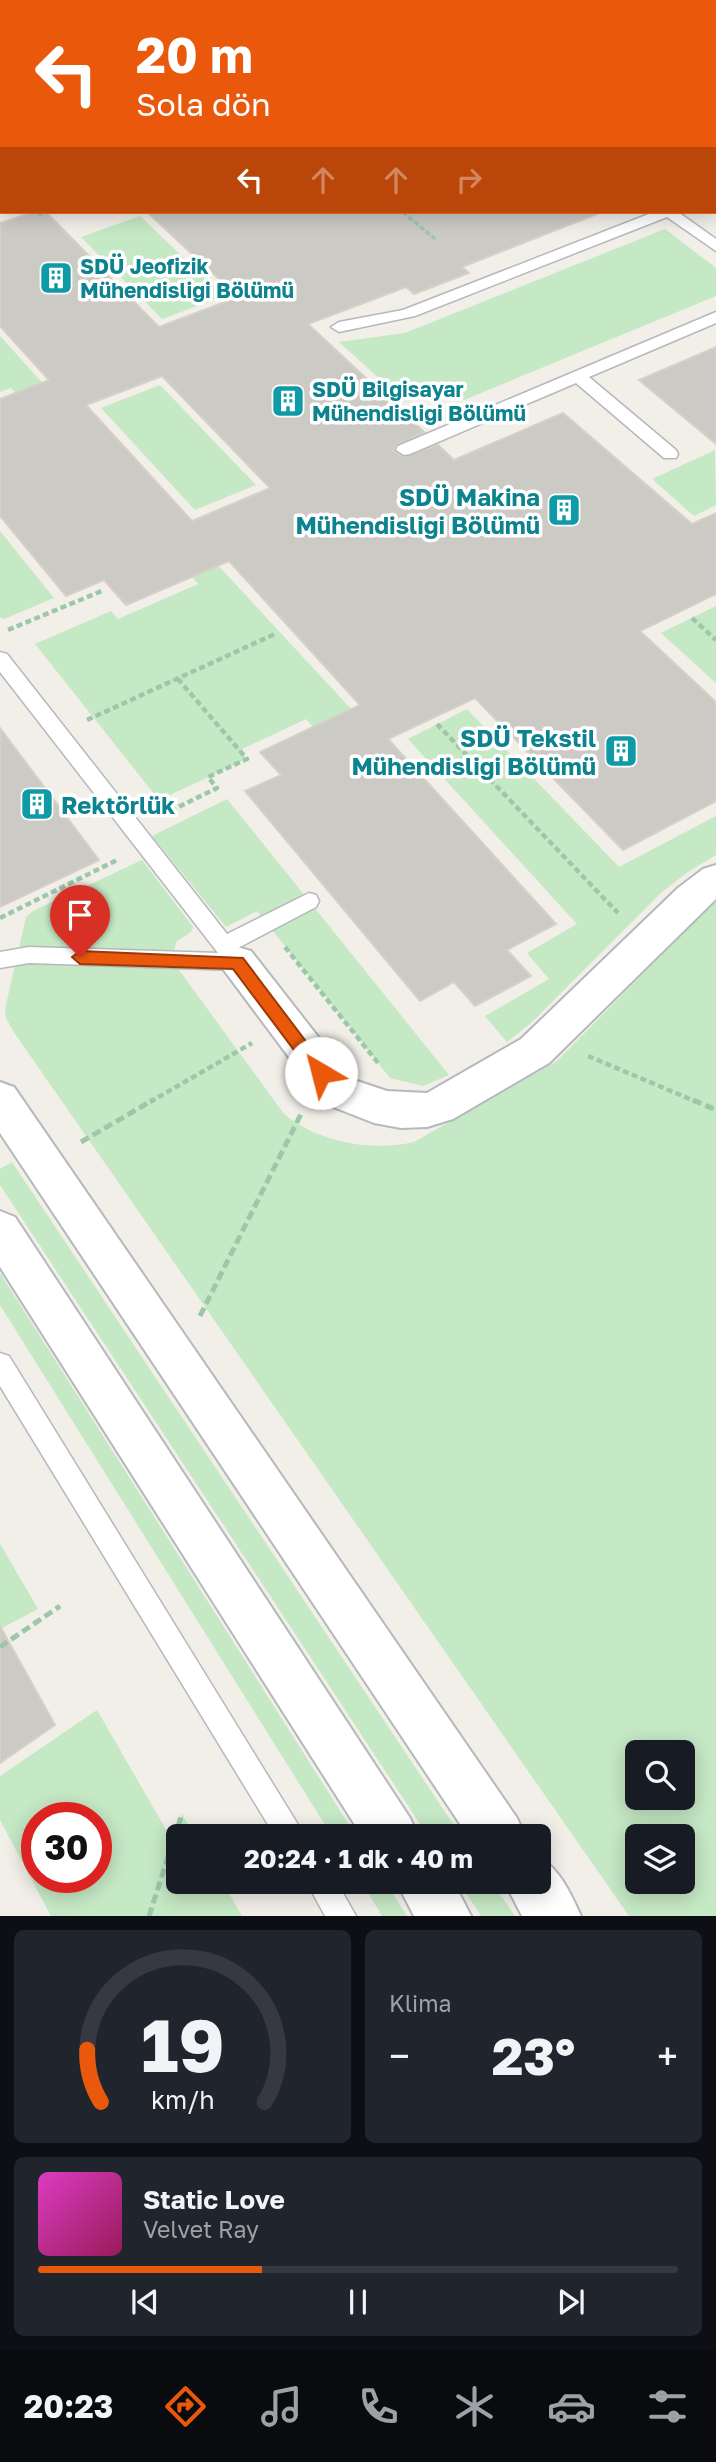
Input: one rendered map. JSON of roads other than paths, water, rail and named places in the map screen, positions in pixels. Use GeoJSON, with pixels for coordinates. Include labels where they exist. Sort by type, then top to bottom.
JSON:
{"type":"FeatureCollection","features":[{"type":"Feature","properties":{"kind":"street"},"geometry":{"type":"LineString","coordinates":[[230,954],[337,1091],[350,1098],[416,1112],[439,1107],[535,1051],[691,898],[716,879]]}},
{"type":"Feature","properties":{"kind":"street"},"geometry":{"type":"LineString","coordinates":[[0,1099],[491,1824]]}},
{"type":"Feature","properties":{"kind":"street"},"geometry":{"type":"LineString","coordinates":[[0,1230],[385,1824]]}},
{"type":"Feature","properties":{"kind":"street"},"geometry":{"type":"LineString","coordinates":[[430,1894],[444,1916]]}},
{"type":"Feature","properties":{"kind":"street"},"geometry":{"type":"LineString","coordinates":[[539,1894],[554,1916]]}},
{"type":"Feature","properties":{"kind":"lane"},"geometry":{"type":"LineString","coordinates":[[339,327],[409,313],[663,214]]}},
{"type":"Feature","properties":{"kind":"lane"},"geometry":{"type":"LineString","coordinates":[[671,214],[716,246]]}},
{"type":"Feature","properties":{"kind":"lane"},"geometry":{"type":"LineString","coordinates":[[404,450],[716,317]]}},
{"type":"Feature","properties":{"kind":"lane"},"geometry":{"type":"LineString","coordinates":[[578,376],[670,454]]}},
{"type":"Feature","properties":{"kind":"lane"},"geometry":{"type":"LineString","coordinates":[[0,659],[230,954]]}},
{"type":"Feature","properties":{"kind":"lane"},"geometry":{"type":"LineString","coordinates":[[0,960],[29,956],[230,954],[266,923],[309,901]]}},
{"type":"Feature","properties":{"kind":"lane"},"geometry":{"type":"LineString","coordinates":[[0,1364],[284,1824]]}},
{"type":"Feature","properties":{"kind":"lane"},"geometry":{"type":"LineString","coordinates":[[328,1894],[341,1916]]}},
{"type":"Feature","properties":{"kind":"place","name":"SDÜ Jeofizik Mühendisliği Bölümü"},"geometry":{"type":"Point","coordinates":[56,278]}},
{"type":"Feature","properties":{"kind":"place","name":"SDÜ Bilgisayar Mühendisliği Bölümü"},"geometry":{"type":"Point","coordinates":[288,401]}},
{"type":"Feature","properties":{"kind":"place","name":"SDÜ Makina Mühendisliği Bölümü"},"geometry":{"type":"Point","coordinates":[564,510]}},
{"type":"Feature","properties":{"kind":"place","name":"SDÜ Tekstil Mühendisliği Bölümü"},"geometry":{"type":"Point","coordinates":[621,751]}},
{"type":"Feature","properties":{"kind":"place","name":"Rektörlük"},"geometry":{"type":"Point","coordinates":[37,804]}}]}
